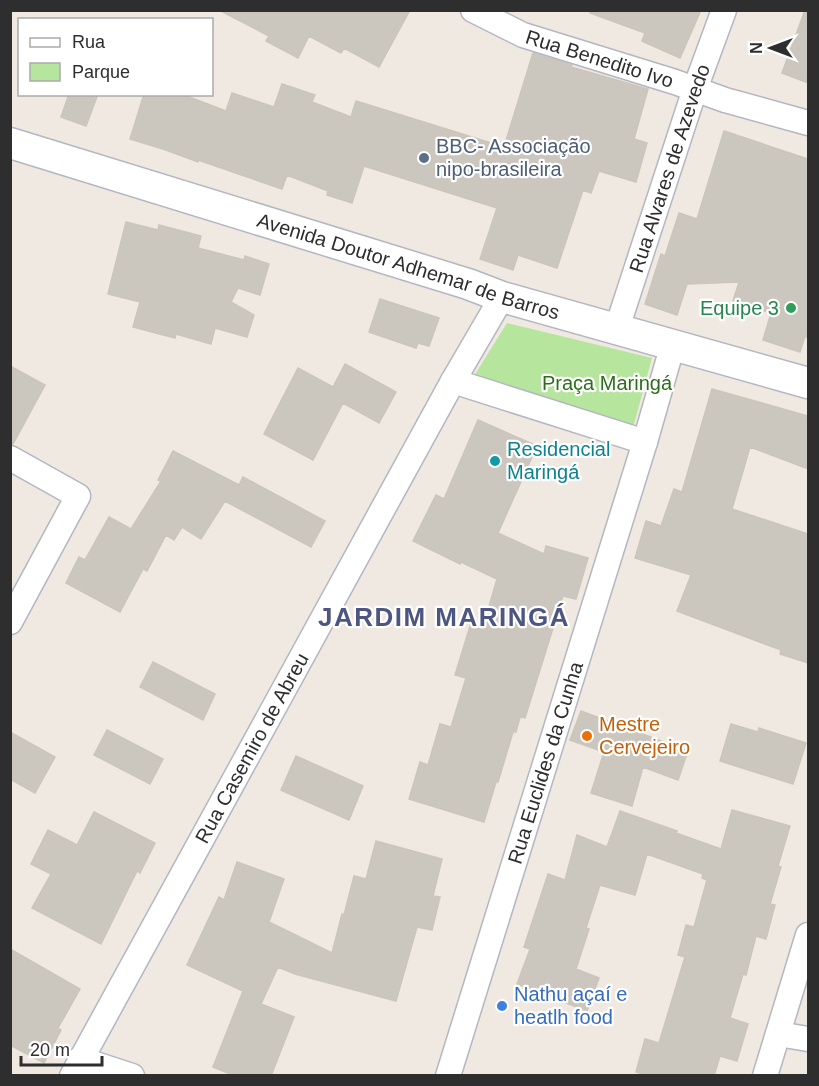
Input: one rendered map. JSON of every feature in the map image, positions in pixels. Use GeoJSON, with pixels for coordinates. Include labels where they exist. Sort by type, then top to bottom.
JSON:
{"type":"FeatureCollection","features":[{"type":"Feature","properties":{"kind":"street","name":"Rua Benedito Ivo"},"geometry":{"type":"LineString","coordinates":[[473,10],[523,35],[725,100],[808,123]]}},
{"type":"Feature","properties":{"kind":"street","name":"Rua Alvares de Azevedo"},"geometry":{"type":"LineString","coordinates":[[617,328],[695,89],[724,10]]}},
{"type":"Feature","properties":{"kind":"street","name":"Avenida Doutor Adhemar de Barros"},"geometry":{"type":"LineString","coordinates":[[10,143],[468,284],[502,297],[808,383]]}},
{"type":"Feature","properties":{"kind":"street","name":"Rua Casemiro de Abreu"},"geometry":{"type":"LineString","coordinates":[[76,1067],[453,381],[502,297]]}},
{"type":"Feature","properties":{"kind":"street","name":"Rua Euclides da Cunha"},"geometry":{"type":"LineString","coordinates":[[448,1076],[645,442],[673,344]]}},
{"type":"Feature","properties":{"kind":"street"},"geometry":{"type":"LineString","coordinates":[[453,381],[645,442]]}},
{"type":"Feature","properties":{"kind":"street"},"geometry":{"type":"LineString","coordinates":[[10,458],[78,496],[10,622]]}},
{"type":"Feature","properties":{"kind":"street"},"geometry":{"type":"LineString","coordinates":[[765,1076],[808,935]]}},
{"type":"Feature","properties":{"kind":"street"},"geometry":{"type":"LineString","coordinates":[[778,1034],[808,1039]]}},
{"type":"Feature","properties":{"kind":"street"},"geometry":{"type":"LineString","coordinates":[[76,1067],[132,1076]]}},
{"type":"Feature","properties":{"kind":"green space","name":"Praça Maringá"},"geometry":{"type":"Polygon","coordinates":[[[507,323],[652,358],[633,428],[474,376],[507,323]]]}},
{"type":"Feature","properties":{"kind":"building"},"geometry":{"type":"Polygon","coordinates":[[[219,10],[410,10],[379,67],[344,48],[341,53],[309,36],[298,58],[266,41],[269,36],[219,10]]]}},
{"type":"Feature","properties":{"kind":"building"},"geometry":{"type":"Polygon","coordinates":[[[590,10],[701,10],[680,58],[642,41],[645,33],[590,13],[590,10]]]}},
{"type":"Feature","properties":{"kind":"building"},"geometry":{"type":"Polygon","coordinates":[[[805,10],[808,10],[808,83],[782,73],[805,10]]]}},
{"type":"Feature","properties":{"kind":"building"},"geometry":{"type":"Polygon","coordinates":[[[533,53],[572,65],[571,67],[648,89],[634,139],[647,143],[636,182],[599,171],[591,193],[583,190],[557,268],[518,255],[513,270],[480,259],[497,208],[364,166],[352,203],[327,195],[328,191],[287,175],[282,189],[130,139],[143,96],[187,96],[226,111],[232,93],[274,107],[282,84],[315,95],[312,102],[351,117],[356,101],[504,147],[533,53]]]}},
{"type":"Feature","properties":{"kind":"building"},"geometry":{"type":"Polygon","coordinates":[[[68,96],[97,96],[86,126],[61,117],[68,96]]]}},
{"type":"Feature","properties":{"kind":"building"},"geometry":{"type":"Polygon","coordinates":[[[724,131],[808,159],[808,338],[805,336],[800,352],[763,340],[771,313],[733,301],[739,282],[687,284],[677,315],[645,304],[661,254],[665,256],[679,213],[697,219],[724,131]]]}},
{"type":"Feature","properties":{"kind":"building"},"geometry":{"type":"Polygon","coordinates":[[[126,222],[158,230],[159,225],[201,236],[198,248],[244,260],[245,256],[269,264],[260,295],[238,288],[231,302],[254,315],[247,337],[215,328],[211,344],[176,334],[175,338],[133,327],[140,302],[108,294],[126,222]]]}},
{"type":"Feature","properties":{"kind":"building"},"geometry":{"type":"Polygon","coordinates":[[[380,299],[439,318],[429,346],[418,343],[416,348],[369,332],[380,299]]]}},
{"type":"Feature","properties":{"kind":"building"},"geometry":{"type":"Polygon","coordinates":[[[345,364],[396,392],[379,423],[343,403],[313,460],[264,434],[298,368],[333,387],[345,364]]]}},
{"type":"Feature","properties":{"kind":"building"},"geometry":{"type":"Polygon","coordinates":[[[10,366],[45,385],[13,444],[10,444],[10,366]]]}},
{"type":"Feature","properties":{"kind":"building"},"geometry":{"type":"Polygon","coordinates":[[[712,389],[808,416],[808,469],[750,447],[732,509],[808,534],[808,663],[780,654],[781,650],[677,611],[691,575],[635,558],[646,521],[661,526],[674,489],[682,492],[712,389]]]}},
{"type":"Feature","properties":{"kind":"building"},"geometry":{"type":"Polygon","coordinates":[[[478,420],[537,446],[498,533],[544,554],[546,546],[588,558],[576,599],[563,596],[525,718],[520,717],[516,732],[513,732],[484,822],[409,799],[420,762],[428,765],[440,724],[451,727],[466,678],[455,675],[471,623],[483,627],[497,579],[413,541],[436,495],[444,499],[478,420]]]}},
{"type":"Feature","properties":{"kind":"building"},"geometry":{"type":"Polygon","coordinates":[[[173,451],[239,485],[243,477],[325,521],[311,547],[225,501],[201,539],[182,527],[174,540],[166,535],[147,571],[143,569],[120,612],[66,583],[79,557],[85,560],[109,517],[131,529],[161,481],[158,480],[173,451]]]}},
{"type":"Feature","properties":{"kind":"building"},"geometry":{"type":"Polygon","coordinates":[[[153,662],[215,694],[203,720],[140,687],[153,662]]]}},
{"type":"Feature","properties":{"kind":"building"},"geometry":{"type":"Polygon","coordinates":[[[581,711],[688,751],[678,780],[643,767],[632,806],[591,793],[604,752],[570,740],[581,711]]]}},
{"type":"Feature","properties":{"kind":"building"},"geometry":{"type":"Polygon","coordinates":[[[731,724],[758,732],[759,728],[806,743],[793,784],[720,761],[731,724]]]}},
{"type":"Feature","properties":{"kind":"building"},"geometry":{"type":"Polygon","coordinates":[[[107,730],[163,759],[150,784],[94,755],[107,730]]]}},
{"type":"Feature","properties":{"kind":"building"},"geometry":{"type":"Polygon","coordinates":[[[10,732],[55,757],[35,793],[10,779],[10,732]]]}},
{"type":"Feature","properties":{"kind":"building"},"geometry":{"type":"Polygon","coordinates":[[[296,756],[363,786],[349,820],[281,790],[296,756]]]}},
{"type":"Feature","properties":{"kind":"building"},"geometry":{"type":"Polygon","coordinates":[[[732,810],[790,826],[778,866],[781,867],[770,904],[775,905],[766,939],[756,936],[746,975],[743,974],[730,1018],[748,1024],[737,1061],[720,1056],[714,1076],[649,1076],[636,1072],[645,1039],[659,1043],[685,957],[678,955],[686,925],[694,927],[707,880],[702,878],[703,874],[647,854],[635,895],[600,885],[576,969],[599,978],[587,1011],[517,984],[530,949],[524,947],[548,874],[565,880],[577,835],[607,847],[620,811],[721,849],[732,810]]]}},
{"type":"Feature","properties":{"kind":"building"},"geometry":{"type":"Polygon","coordinates":[[[94,812],[155,843],[140,873],[137,871],[101,944],[32,908],[51,874],[31,864],[48,830],[77,845],[94,812]]]}},
{"type":"Feature","properties":{"kind":"building"},"geometry":{"type":"Polygon","coordinates":[[[376,841],[442,859],[433,896],[440,897],[432,930],[417,927],[396,1001],[295,974],[278,967],[261,1004],[294,1017],[271,1076],[235,1076],[213,1067],[243,991],[187,965],[219,897],[224,900],[237,862],[284,879],[269,922],[332,953],[354,876],[366,879],[376,841]]]}},
{"type":"Feature","properties":{"kind":"building"},"geometry":{"type":"Polygon","coordinates":[[[10,949],[80,989],[58,1028],[61,1030],[44,1063],[10,1045],[10,949]]]}},
{"type":"Feature","properties":{"kind":"place","name":"BBC- Associação nipo-brasileira"},"geometry":{"type":"Point","coordinates":[424,158]}},
{"type":"Feature","properties":{"kind":"place","name":"Equipe 3"},"geometry":{"type":"Point","coordinates":[791,308]}},
{"type":"Feature","properties":{"kind":"place","name":"Residencial Maringá"},"geometry":{"type":"Point","coordinates":[495,461]}},
{"type":"Feature","properties":{"kind":"place","name":"Mestre Cervejeiro"},"geometry":{"type":"Point","coordinates":[587,736]}},
{"type":"Feature","properties":{"kind":"place","name":"Nathu açaí e heatlh food"},"geometry":{"type":"Point","coordinates":[502,1006]}},
{"type":"Feature","properties":{"kind":"district","name":"JARDIM MARINGÁ"},"geometry":{"type":"Point","coordinates":[444,617]}}]}
